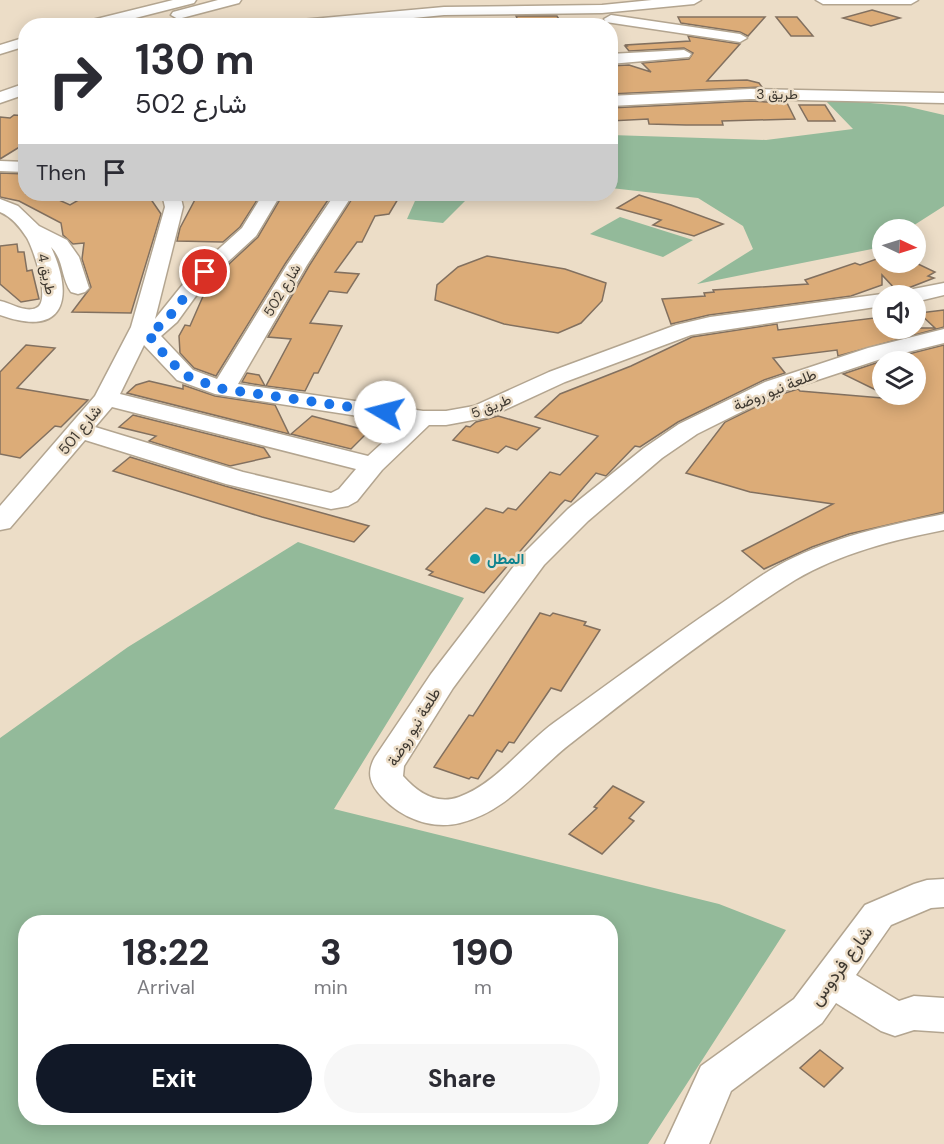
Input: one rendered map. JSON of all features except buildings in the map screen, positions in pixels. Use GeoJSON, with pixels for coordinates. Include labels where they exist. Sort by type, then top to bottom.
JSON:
{"type":"FeatureCollection","features":[{"type":"Feature","properties":{"kind":"street"},"geometry":{"type":"LineString","coordinates":[[117,18],[189,0]]}},
{"type":"Feature","properties":{"kind":"street"},"geometry":{"type":"LineString","coordinates":[[178,15],[234,0]]}},
{"type":"Feature","properties":{"kind":"street"},"geometry":{"type":"LineString","coordinates":[[553,10],[618,8],[694,0]]}},
{"type":"Feature","properties":{"kind":"street"},"geometry":{"type":"LineString","coordinates":[[823,0],[911,0]]}},
{"type":"Feature","properties":{"kind":"street"},"geometry":{"type":"LineString","coordinates":[[470,5],[503,18]]}},
{"type":"Feature","properties":{"kind":"street"},"geometry":{"type":"LineString","coordinates":[[352,18],[470,5],[553,10],[606,18]]}},
{"type":"Feature","properties":{"kind":"street"},"geometry":{"type":"LineString","coordinates":[[618,20],[740,38]]}},
{"type":"Feature","properties":{"kind":"street"},"geometry":{"type":"LineString","coordinates":[[0,50],[18,44]]}},
{"type":"Feature","properties":{"kind":"street"},"geometry":{"type":"LineString","coordinates":[[618,58],[684,54]]}},
{"type":"Feature","properties":{"kind":"street"},"geometry":{"type":"LineString","coordinates":[[0,98],[18,91]]}},
{"type":"Feature","properties":{"kind":"street","name":"طريق 3"},"geometry":{"type":"LineString","coordinates":[[618,101],[750,94],[944,98]]}},
{"type":"Feature","properties":{"kind":"street"},"geometry":{"type":"LineString","coordinates":[[0,107],[18,108]]}},
{"type":"Feature","properties":{"kind":"street"},"geometry":{"type":"LineString","coordinates":[[0,166],[18,167]]}},
{"type":"Feature","properties":{"kind":"street"},"geometry":{"type":"LineString","coordinates":[[173,201],[174,207],[145,330],[163,326],[172,317],[194,283],[244,238],[260,218],[268,201]]}},
{"type":"Feature","properties":{"kind":"street","name":"شارع 502"},"geometry":{"type":"LineString","coordinates":[[223,389],[297,266],[339,201]]}},
{"type":"Feature","properties":{"kind":"street","name":"طريق 4"},"geometry":{"type":"LineString","coordinates":[[0,205],[16,212],[44,251],[53,301],[49,308],[32,315],[16,315],[0,307]]}},
{"type":"Feature","properties":{"kind":"street"},"geometry":{"type":"LineString","coordinates":[[31,230],[52,237],[66,250],[78,288]]}},
{"type":"Feature","properties":{"kind":"street"},"geometry":{"type":"LineString","coordinates":[[926,293],[944,290]]}},
{"type":"Feature","properties":{"kind":"street","name":"طريق 5"},"geometry":{"type":"LineString","coordinates":[[145,330],[167,358],[185,375],[223,389],[423,418],[456,417],[480,412],[557,377],[684,330],[710,324],[872,301]]}},
{"type":"Feature","properties":{"kind":"street","name":"شارع 501"},"geometry":{"type":"LineString","coordinates":[[0,522],[106,398],[145,330]]}},
{"type":"Feature","properties":{"kind":"street","name":"طلعة نيو روضة"},"geometry":{"type":"LineString","coordinates":[[944,336],[876,353],[773,387],[688,429],[627,474],[578,515],[534,560],[442,681],[387,765],[386,779],[398,794],[413,806],[442,814],[486,800],[508,783],[543,749],[617,690],[762,589],[803,564],[850,544],[944,522]]}},
{"type":"Feature","properties":{"kind":"street"},"geometry":{"type":"LineString","coordinates":[[106,398],[373,465]]}},
{"type":"Feature","properties":{"kind":"street"},"geometry":{"type":"LineString","coordinates":[[80,430],[180,462],[323,500],[339,500],[348,495],[373,465],[423,418]]}},
{"type":"Feature","properties":{"kind":"street","name":"شارع فردوس"},"geometry":{"type":"LineString","coordinates":[[687,1144],[716,1079],[808,1011],[878,915],[927,894],[944,893]]}},
{"type":"Feature","properties":{"kind":"street"},"geometry":{"type":"LineString","coordinates":[[831,979],[895,1019],[914,1013],[944,1015]]}},
{"type":"Feature","properties":{"kind":"green space"},"geometry":{"type":"Polygon","coordinates":[[[824,99],[905,106],[944,115],[944,206],[924,219],[872,219],[872,249],[697,284],[753,249],[743,226],[698,198],[618,189],[618,135],[766,140],[853,129],[824,99]]]}},
{"type":"Feature","properties":{"kind":"green space"},"geometry":{"type":"Polygon","coordinates":[[[415,201],[465,201],[443,223],[407,219],[415,201]]]}},
{"type":"Feature","properties":{"kind":"green space"},"geometry":{"type":"Polygon","coordinates":[[[620,217],[693,240],[663,257],[590,234],[620,217]]]}},
{"type":"Feature","properties":{"kind":"green space"},"geometry":{"type":"Polygon","coordinates":[[[298,542],[464,598],[334,809],[719,904],[786,930],[648,1144],[0,1144],[0,738],[128,647],[298,542]]]}},
{"type":"Feature","properties":{"kind":"place","name":"المطل"},"geometry":{"type":"Point","coordinates":[475,559]}},
{"type":"Feature","properties":{"kind":"route"},"geometry":{"type":"LineString","coordinates":[[205,272],[194,283],[172,317],[163,326],[148,334],[167,358],[185,375],[223,389],[385,412]]}}]}
